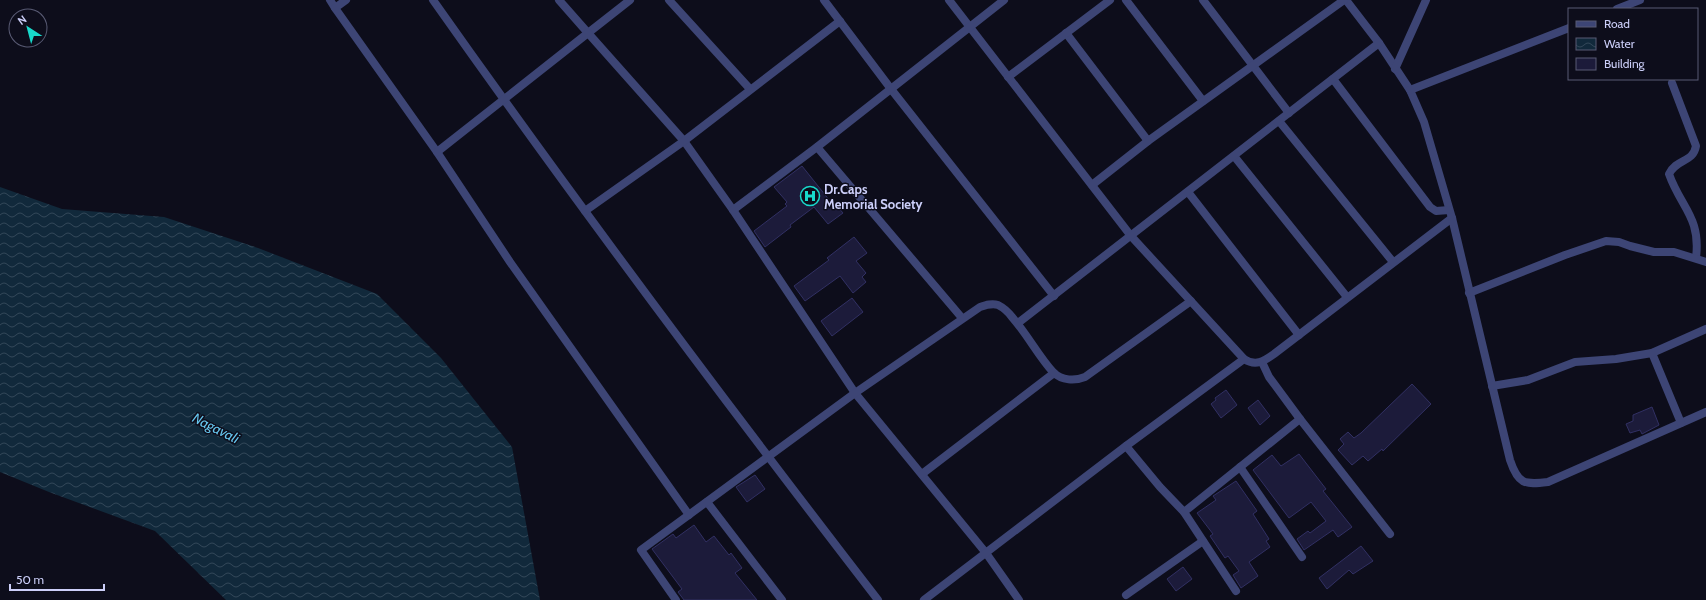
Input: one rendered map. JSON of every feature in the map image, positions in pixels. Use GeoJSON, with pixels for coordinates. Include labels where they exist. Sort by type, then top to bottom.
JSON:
{"type":"FeatureCollection","features":[{"type":"Feature","properties":{"kind":"street"},"geometry":{"type":"LineString","coordinates":[[330,0],[437,152],[510,262],[689,515]]}},
{"type":"Feature","properties":{"kind":"street"},"geometry":{"type":"LineString","coordinates":[[335,8],[346,0]]}},
{"type":"Feature","properties":{"kind":"street"},"geometry":{"type":"LineString","coordinates":[[433,0],[503,100],[585,211],[768,457],[878,600]]}},
{"type":"Feature","properties":{"kind":"street"},"geometry":{"type":"LineString","coordinates":[[559,0],[684,141],[733,210],[855,393],[986,553],[1020,600]]}},
{"type":"Feature","properties":{"kind":"street"},"geometry":{"type":"LineString","coordinates":[[437,152],[630,0]]}},
{"type":"Feature","properties":{"kind":"street"},"geometry":{"type":"LineString","coordinates":[[669,0],[750,89]]}},
{"type":"Feature","properties":{"kind":"street"},"geometry":{"type":"LineString","coordinates":[[824,0],[891,89],[1054,296]]}},
{"type":"Feature","properties":{"kind":"street"},"geometry":{"type":"LineString","coordinates":[[949,0],[1131,236],[1244,359],[1250,363],[1262,362],[1299,335],[1393,262],[1450,214]]}},
{"type":"Feature","properties":{"kind":"street"},"geometry":{"type":"LineString","coordinates":[[733,210],[817,147],[1004,0]]}},
{"type":"Feature","properties":{"kind":"street"},"geometry":{"type":"LineString","coordinates":[[1008,77],[1110,0]]}},
{"type":"Feature","properties":{"kind":"street"},"geometry":{"type":"LineString","coordinates":[[1126,0],[1203,101]]}},
{"type":"Feature","properties":{"kind":"street"},"geometry":{"type":"LineString","coordinates":[[1203,0],[1289,113]]}},
{"type":"Feature","properties":{"kind":"street"},"geometry":{"type":"LineString","coordinates":[[1092,185],[1148,141],[1345,0],[1379,43],[1410,90],[1424,122],[1450,214],[1510,460],[1515,474],[1522,482],[1532,484],[1548,482],[1706,412]]}},
{"type":"Feature","properties":{"kind":"street"},"geometry":{"type":"LineString","coordinates":[[1395,69],[1426,0]]}},
{"type":"Feature","properties":{"kind":"street"},"geometry":{"type":"LineString","coordinates":[[1620,8],[1640,0]]}},
{"type":"Feature","properties":{"kind":"street"},"geometry":{"type":"LineString","coordinates":[[585,211],[684,141],[840,21]]}},
{"type":"Feature","properties":{"kind":"street"},"geometry":{"type":"LineString","coordinates":[[1410,90],[1568,28]]}},
{"type":"Feature","properties":{"kind":"street"},"geometry":{"type":"LineString","coordinates":[[1066,33],[1148,141]]}},
{"type":"Feature","properties":{"kind":"street"},"geometry":{"type":"LineString","coordinates":[[1018,323],[1379,43]]}},
{"type":"Feature","properties":{"kind":"street"},"geometry":{"type":"LineString","coordinates":[[1334,79],[1430,207],[1436,212],[1450,214]]}},
{"type":"Feature","properties":{"kind":"street"},"geometry":{"type":"LineString","coordinates":[[1672,83],[1696,146],[1695,153],[1679,162],[1672,168],[1669,174],[1692,218],[1698,243],[1696,258]]}},
{"type":"Feature","properties":{"kind":"street"},"geometry":{"type":"LineString","coordinates":[[1279,121],[1393,262]]}},
{"type":"Feature","properties":{"kind":"street"},"geometry":{"type":"LineString","coordinates":[[817,147],[962,318]]}},
{"type":"Feature","properties":{"kind":"street"},"geometry":{"type":"LineString","coordinates":[[1234,156],[1347,297]]}},
{"type":"Feature","properties":{"kind":"street"},"geometry":{"type":"LineString","coordinates":[[1188,192],[1299,335]]}},
{"type":"Feature","properties":{"kind":"street"},"geometry":{"type":"LineString","coordinates":[[1469,293],[1565,255],[1606,241],[1619,242],[1654,252],[1674,252],[1706,262]]}},
{"type":"Feature","properties":{"kind":"street"},"geometry":{"type":"LineString","coordinates":[[676,600],[641,550],[855,393],[980,307],[990,304],[1007,311],[1018,323],[1054,373],[1068,380],[1077,380],[1085,377],[1191,301]]}},
{"type":"Feature","properties":{"kind":"street"},"geometry":{"type":"LineString","coordinates":[[1492,386],[1528,380],[1575,362],[1616,359],[1652,353],[1706,329]]}},
{"type":"Feature","properties":{"kind":"street"},"geometry":{"type":"LineString","coordinates":[[1652,353],[1681,423]]}},
{"type":"Feature","properties":{"kind":"street"},"geometry":{"type":"LineString","coordinates":[[924,600],[1126,446],[1244,359]]}},
{"type":"Feature","properties":{"kind":"street"},"geometry":{"type":"LineString","coordinates":[[1262,362],[1269,377],[1300,419],[1390,534]]}},
{"type":"Feature","properties":{"kind":"street"},"geometry":{"type":"LineString","coordinates":[[922,474],[1054,373]]}},
{"type":"Feature","properties":{"kind":"street"},"geometry":{"type":"LineString","coordinates":[[1184,512],[1300,419]]}},
{"type":"Feature","properties":{"kind":"street"},"geometry":{"type":"LineString","coordinates":[[1126,446],[1160,487],[1184,512],[1236,592]]}},
{"type":"Feature","properties":{"kind":"street"},"geometry":{"type":"LineString","coordinates":[[1240,467],[1302,557]]}},
{"type":"Feature","properties":{"kind":"street"},"geometry":{"type":"LineString","coordinates":[[707,502],[782,600]]}},
{"type":"Feature","properties":{"kind":"street"},"geometry":{"type":"LineString","coordinates":[[1126,595],[1203,541]]}},
{"type":"Feature","properties":{"kind":"water","name":"Nagavali"},"geometry":{"type":"Polygon","coordinates":[[[0,187],[62,209],[164,217],[258,248],[377,294],[441,358],[512,447],[540,600],[226,600],[155,531],[49,492],[0,472],[0,187]]]}},
{"type":"Feature","properties":{"kind":"building"},"geometry":{"type":"Polygon","coordinates":[[[802,166],[830,201],[832,200],[843,213],[828,224],[814,207],[790,225],[791,227],[765,247],[754,231],[787,206],[785,204],[787,202],[774,187],[802,166]]]}},
{"type":"Feature","properties":{"kind":"building"},"geometry":{"type":"Polygon","coordinates":[[[854,237],[867,253],[856,261],[866,273],[862,277],[866,282],[853,293],[840,276],[805,301],[794,286],[829,260],[827,258],[854,237]]]}},
{"type":"Feature","properties":{"kind":"building"},"geometry":{"type":"Polygon","coordinates":[[[852,298],[863,312],[832,336],[821,321],[852,298]]]}},
{"type":"Feature","properties":{"kind":"building"},"geometry":{"type":"Polygon","coordinates":[[[1412,384],[1431,404],[1383,451],[1382,449],[1368,461],[1363,456],[1352,465],[1338,450],[1344,444],[1340,439],[1348,432],[1354,438],[1361,433],[1412,384]]]}},
{"type":"Feature","properties":{"kind":"building"},"geometry":{"type":"Polygon","coordinates":[[[1226,390],[1237,405],[1221,418],[1211,404],[1216,400],[1215,398],[1226,390]]]}},
{"type":"Feature","properties":{"kind":"building"},"geometry":{"type":"Polygon","coordinates":[[[1258,400],[1270,416],[1260,425],[1248,408],[1258,400]]]}},
{"type":"Feature","properties":{"kind":"building"},"geometry":{"type":"Polygon","coordinates":[[[1652,407],[1659,425],[1642,434],[1640,430],[1630,433],[1626,424],[1633,421],[1633,415],[1652,407]]]}},
{"type":"Feature","properties":{"kind":"building"},"geometry":{"type":"Polygon","coordinates":[[[1299,454],[1326,489],[1323,491],[1352,527],[1338,537],[1333,530],[1304,550],[1297,539],[1308,531],[1310,533],[1326,521],[1311,502],[1289,518],[1253,470],[1272,455],[1281,466],[1299,454]]]}},
{"type":"Feature","properties":{"kind":"building"},"geometry":{"type":"Polygon","coordinates":[[[755,475],[765,489],[747,502],[736,487],[755,475]]]}},
{"type":"Feature","properties":{"kind":"building"},"geometry":{"type":"Polygon","coordinates":[[[1236,481],[1257,511],[1253,514],[1269,539],[1266,541],[1270,547],[1249,562],[1258,576],[1241,588],[1233,575],[1239,571],[1228,556],[1225,558],[1210,536],[1213,534],[1197,513],[1216,500],[1213,496],[1236,481]]]}},
{"type":"Feature","properties":{"kind":"building"},"geometry":{"type":"Polygon","coordinates":[[[694,525],[706,542],[714,536],[729,555],[731,553],[742,568],[735,573],[757,600],[684,600],[678,592],[682,589],[652,549],[673,534],[676,538],[694,525]]]}},
{"type":"Feature","properties":{"kind":"building"},"geometry":{"type":"Polygon","coordinates":[[[1361,546],[1373,561],[1353,574],[1349,570],[1327,589],[1319,578],[1361,546]]]}},
{"type":"Feature","properties":{"kind":"building"},"geometry":{"type":"Polygon","coordinates":[[[1183,567],[1192,579],[1176,591],[1167,579],[1183,567]]]}},
{"type":"Feature","properties":{"kind":"place","name":"Dr.Caps Memorial Society"},"geometry":{"type":"Point","coordinates":[810,196]}}]}
